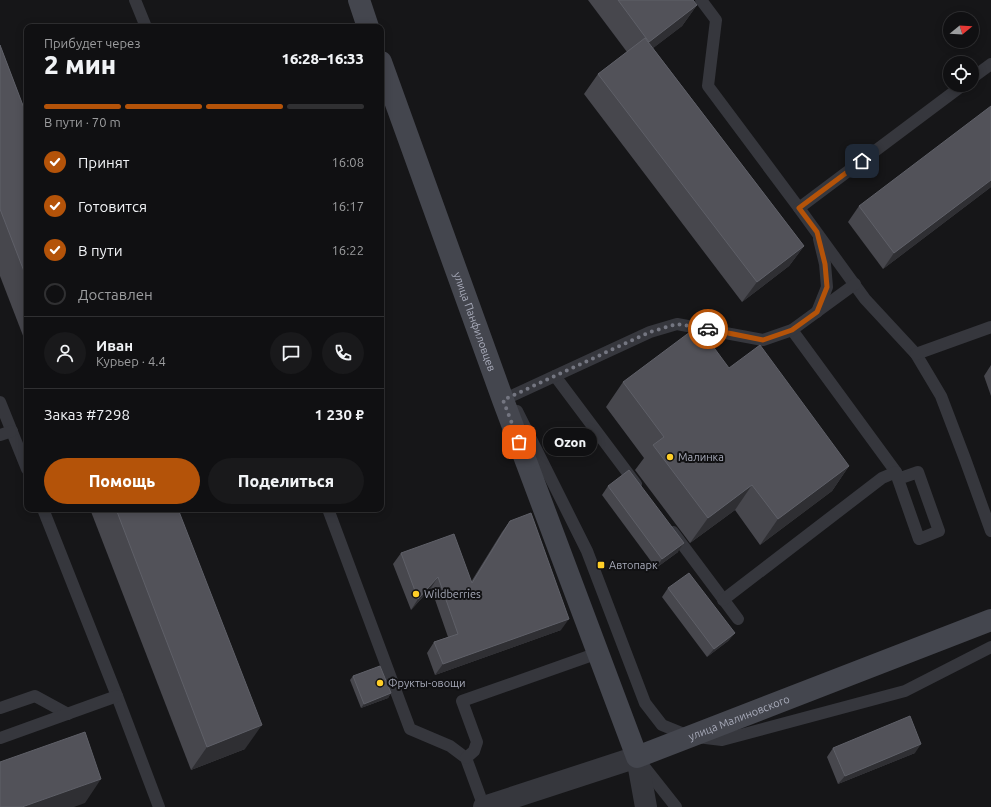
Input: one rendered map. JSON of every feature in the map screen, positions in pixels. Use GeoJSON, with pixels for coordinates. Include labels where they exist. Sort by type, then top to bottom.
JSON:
{"type":"FeatureCollection","features":[{"type":"Feature","properties":{"kind":"street"},"geometry":{"type":"LineString","coordinates":[[359,0],[367,24]]}},
{"type":"Feature","properties":{"kind":"street","name":"улица Панфиловцев"},"geometry":{"type":"LineString","coordinates":[[384,70],[485,349],[507,399],[598,653]]}},
{"type":"Feature","properties":{"kind":"street","name":"улица Малиновского"},"geometry":{"type":"LineString","coordinates":[[484,807],[636,757],[991,620]]}},
{"type":"Feature","properties":{"kind":"street"},"geometry":{"type":"LineString","coordinates":[[598,653],[636,757],[646,807]]}},
{"type":"Feature","properties":{"kind":"lane"},"geometry":{"type":"LineString","coordinates":[[135,0],[145,24]]}},
{"type":"Feature","properties":{"kind":"lane"},"geometry":{"type":"LineString","coordinates":[[701,0],[716,20],[708,86],[854,284],[868,302],[916,354],[941,396],[991,531]]}},
{"type":"Feature","properties":{"kind":"lane"},"geometry":{"type":"LineString","coordinates":[[979,73],[991,64]]}},
{"type":"Feature","properties":{"kind":"lane"},"geometry":{"type":"LineString","coordinates":[[799,208],[954,92]]}},
{"type":"Feature","properties":{"kind":"lane"},"geometry":{"type":"LineString","coordinates":[[817,232],[825,264],[827,287],[817,312]]}},
{"type":"Feature","properties":{"kind":"lane"},"geometry":{"type":"LineString","coordinates":[[854,284],[792,330],[763,340],[677,324],[650,332],[507,399],[587,551],[645,703],[662,725],[689,736],[722,740],[905,691],[991,647]]}},
{"type":"Feature","properties":{"kind":"lane"},"geometry":{"type":"LineString","coordinates":[[916,354],[991,327]]}},
{"type":"Feature","properties":{"kind":"lane"},"geometry":{"type":"LineString","coordinates":[[723,600],[882,478],[897,476],[918,472],[939,531],[919,538],[897,476],[792,330]]}},
{"type":"Feature","properties":{"kind":"lane"},"geometry":{"type":"LineString","coordinates":[[555,376],[642,491]]}},
{"type":"Feature","properties":{"kind":"lane"},"geometry":{"type":"LineString","coordinates":[[0,402],[24,461]]}},
{"type":"Feature","properties":{"kind":"lane"},"geometry":{"type":"LineString","coordinates":[[0,435],[12,431]]}},
{"type":"Feature","properties":{"kind":"lane"},"geometry":{"type":"LineString","coordinates":[[44,512],[159,807]]}},
{"type":"Feature","properties":{"kind":"lane"},"geometry":{"type":"LineString","coordinates":[[327,512],[410,729],[450,746],[466,758],[484,807]]}},
{"type":"Feature","properties":{"kind":"lane"},"geometry":{"type":"LineString","coordinates":[[666,523],[738,619]]}},
{"type":"Feature","properties":{"kind":"lane"},"geometry":{"type":"LineString","coordinates":[[466,758],[474,751],[477,742],[462,701],[598,653]]}},
{"type":"Feature","properties":{"kind":"lane"},"geometry":{"type":"LineString","coordinates":[[0,708],[35,696],[68,714]]}},
{"type":"Feature","properties":{"kind":"lane"},"geometry":{"type":"LineString","coordinates":[[0,738],[117,696]]}},
{"type":"Feature","properties":{"kind":"lane"},"geometry":{"type":"LineString","coordinates":[[636,757],[676,807]]}},
{"type":"Feature","properties":{"kind":"building"},"geometry":{"type":"Polygon","coordinates":[[[618,0],[693,0],[697,5],[649,42],[618,0]]]}},
{"type":"Feature","properties":{"kind":"building"},"geometry":{"type":"Polygon","coordinates":[[[645,38],[804,246],[757,282],[598,74],[645,38]]]}},
{"type":"Feature","properties":{"kind":"building"},"geometry":{"type":"Polygon","coordinates":[[[0,45],[24,108],[24,271],[0,209],[0,45]]]}},
{"type":"Feature","properties":{"kind":"building"},"geometry":{"type":"Polygon","coordinates":[[[991,106],[991,180],[894,253],[859,206],[991,106]]]}},
{"type":"Feature","properties":{"kind":"building"},"geometry":{"type":"Polygon","coordinates":[[[698,326],[729,368],[760,345],[849,466],[778,519],[752,485],[708,518],[653,445],[664,437],[623,382],[698,326]]]}},
{"type":"Feature","properties":{"kind":"building"},"geometry":{"type":"Polygon","coordinates":[[[629,470],[684,543],[662,559],[608,486],[629,470]]]}},
{"type":"Feature","properties":{"kind":"building"},"geometry":{"type":"Polygon","coordinates":[[[117,512],[179,512],[262,725],[207,747],[117,512]]]}},
{"type":"Feature","properties":{"kind":"building"},"geometry":{"type":"Polygon","coordinates":[[[531,513],[569,619],[443,664],[434,642],[458,634],[438,577],[418,599],[401,553],[454,534],[472,583],[510,521],[531,513]]]}},
{"type":"Feature","properties":{"kind":"building"},"geometry":{"type":"Polygon","coordinates":[[[689,573],[735,633],[714,649],[668,588],[689,573]]]}},
{"type":"Feature","properties":{"kind":"building"},"geometry":{"type":"Polygon","coordinates":[[[380,666],[391,693],[364,704],[353,676],[380,666]]]}},
{"type":"Feature","properties":{"kind":"building"},"geometry":{"type":"Polygon","coordinates":[[[910,716],[921,744],[845,776],[833,748],[910,716]]]}},
{"type":"Feature","properties":{"kind":"building"},"geometry":{"type":"Polygon","coordinates":[[[85,732],[101,779],[22,807],[0,807],[0,762],[85,732]]]}},
{"type":"Feature","properties":{"kind":"way so far"},"geometry":{"type":"LineString","coordinates":[[519,442],[503,400],[650,332],[677,324],[708,329]]}},
{"type":"Feature","properties":{"kind":"place","name":"Ozon"},"geometry":{"type":"Point","coordinates":[519,442]}},
{"type":"Feature","properties":{"kind":"place","name":"Малинка"},"geometry":{"type":"Point","coordinates":[670,457]}},
{"type":"Feature","properties":{"kind":"place","name":"Автопарк"},"geometry":{"type":"Point","coordinates":[601,565]}},
{"type":"Feature","properties":{"kind":"place","name":"Wildberries"},"geometry":{"type":"Point","coordinates":[416,594]}},
{"type":"Feature","properties":{"kind":"place","name":"Фрукты-овощи"},"geometry":{"type":"Point","coordinates":[380,683]}},
{"type":"Feature","properties":{"kind":"route"},"geometry":{"type":"LineString","coordinates":[[708,329],[763,340],[792,330],[817,312],[827,287],[825,264],[817,232],[799,208],[862,161]]}}]}
